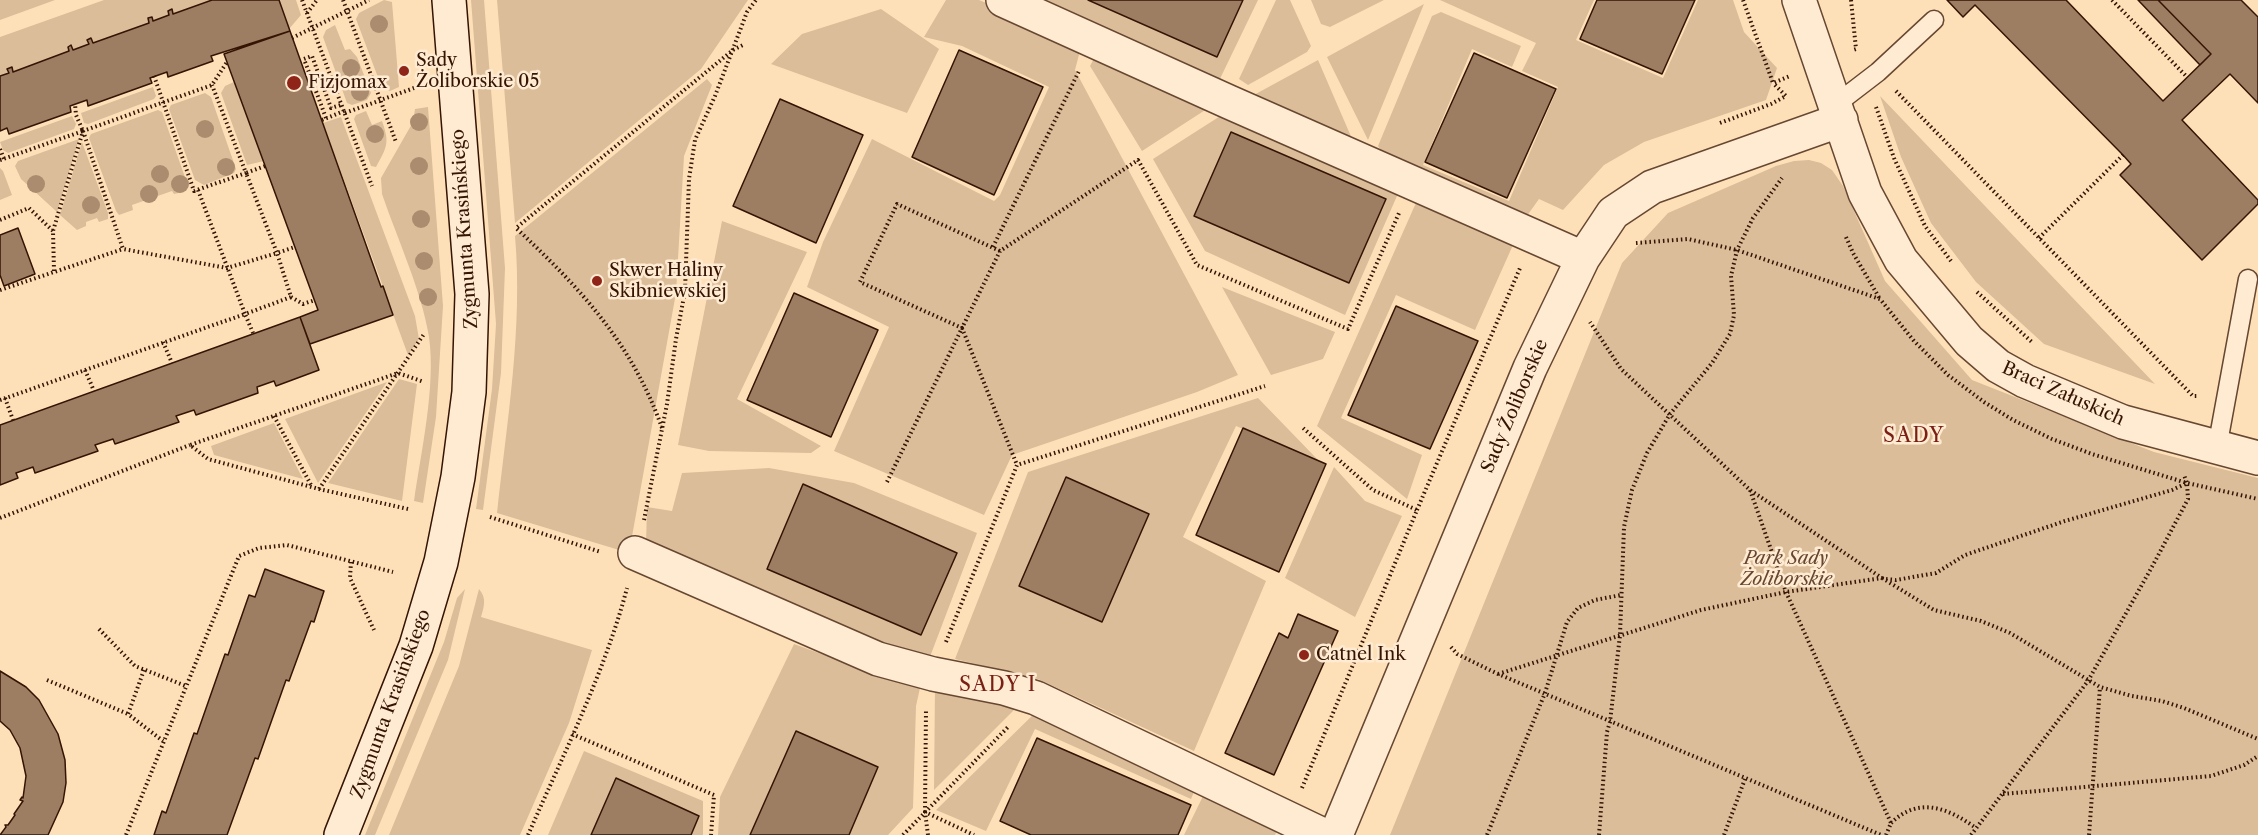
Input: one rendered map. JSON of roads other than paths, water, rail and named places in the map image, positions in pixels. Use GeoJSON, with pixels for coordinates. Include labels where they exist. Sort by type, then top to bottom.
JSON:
{"type":"FeatureCollection","features":[{"type":"Feature","properties":{"kind":"street","name":"Zygmunta Krasińskiego"},"geometry":{"type":"LineString","coordinates":[[341,835],[416,646],[441,562],[464,434],[472,344],[472,294],[449,0]]}},
{"type":"Feature","properties":{"kind":"street"},"geometry":{"type":"LineString","coordinates":[[1004,0],[1583,258]]}},
{"type":"Feature","properties":{"kind":"street","name":"Braci Załuskich"},"geometry":{"type":"LineString","coordinates":[[1799,0],[1865,193],[1901,260],[1969,341],[1998,366],[2025,381],[2123,422],[2258,458]]}},
{"type":"Feature","properties":{"kind":"street","name":"Sady Żoliborskie"},"geometry":{"type":"LineString","coordinates":[[1336,835],[1530,368],[1583,258],[1613,213],[1652,187],[1785,140],[1838,112]]}},
{"type":"Feature","properties":{"kind":"street"},"geometry":{"type":"LineString","coordinates":[[634,558],[878,659],[933,674],[1004,688],[1036,698],[1323,835]]}},
{"type":"Feature","properties":{"kind":"lane"},"geometry":{"type":"LineString","coordinates":[[1838,112],[1872,76],[1934,20]]}},
{"type":"Feature","properties":{"kind":"lane"},"geometry":{"type":"LineString","coordinates":[[2217,448],[2248,279]]}},
{"type":"Feature","properties":{"kind":"place","name":"Sady Żoliborskie 05"},"geometry":{"type":"Point","coordinates":[404,71]}},
{"type":"Feature","properties":{"kind":"place","name":"Fizjomax"},"geometry":{"type":"Point","coordinates":[294,83]}},
{"type":"Feature","properties":{"kind":"place","name":"Skwer Haliny Skibniewskiej"},"geometry":{"type":"Point","coordinates":[597,281]}},
{"type":"Feature","properties":{"kind":"place","name":"Catnel Ink"},"geometry":{"type":"Point","coordinates":[1304,655]}},
{"type":"Feature","properties":{"kind":"district","name":"SADY"},"geometry":{"type":"Point","coordinates":[1914,436]}},
{"type":"Feature","properties":{"kind":"district","name":"SADY I"},"geometry":{"type":"Point","coordinates":[998,685]}},
{"type":"Feature","properties":{"kind":"park label","name":"Park Sady Żoliborskie"},"geometry":{"type":"Point","coordinates":[1786,569]}}]}
